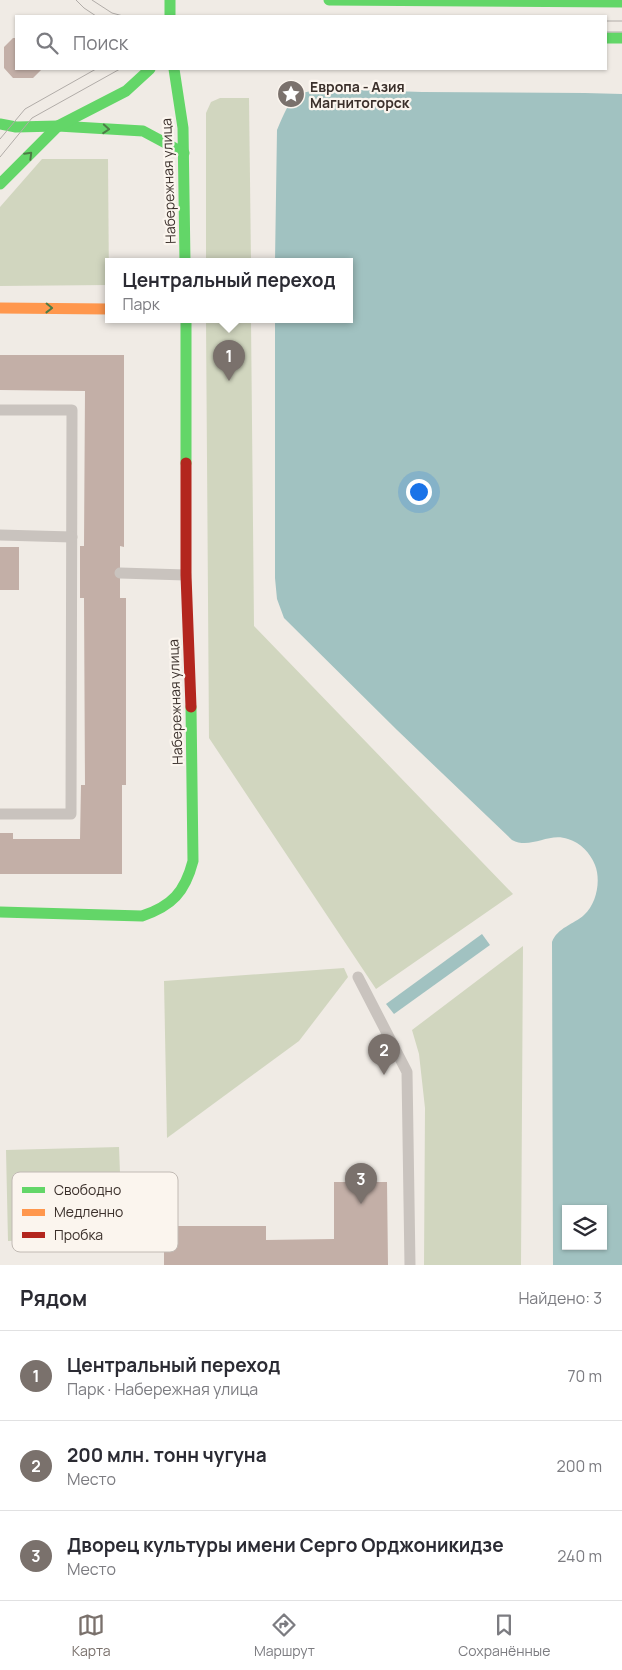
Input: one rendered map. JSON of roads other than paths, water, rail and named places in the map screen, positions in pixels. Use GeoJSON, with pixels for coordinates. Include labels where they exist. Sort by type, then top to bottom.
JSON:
{"type":"FeatureCollection","features":[{"type":"Feature","properties":{"kind":"street"},"geometry":{"type":"LineString","coordinates":[[170,0],[170,15]]}},
{"type":"Feature","properties":{"kind":"street"},"geometry":{"type":"LineString","coordinates":[[329,0],[622,2]]}},
{"type":"Feature","properties":{"kind":"street"},"geometry":{"type":"LineString","coordinates":[[607,38],[622,38]]}},
{"type":"Feature","properties":{"kind":"street"},"geometry":{"type":"LineString","coordinates":[[0,184],[58,126],[126,92],[149,70]]}},
{"type":"Feature","properties":{"kind":"street","name":"Набережная улица"},"geometry":{"type":"LineString","coordinates":[[174,70],[183,128],[185,258]]}},
{"type":"Feature","properties":{"kind":"street"},"geometry":{"type":"LineString","coordinates":[[0,124],[16,127],[58,126],[143,132],[184,153]]}},
{"type":"Feature","properties":{"kind":"street"},"geometry":{"type":"LineString","coordinates":[[0,308],[105,309]]}},
{"type":"Feature","properties":{"kind":"street","name":"Набережная улица"},"geometry":{"type":"LineString","coordinates":[[0,912],[142,916],[156,912],[173,901],[185,886],[190,872],[192,862],[192,727],[186,575],[186,323]]}},
{"type":"Feature","properties":{"kind":"lane"},"geometry":{"type":"LineString","coordinates":[[0,410],[72,410],[72,537],[76,572],[71,814],[0,814]]}},
{"type":"Feature","properties":{"kind":"lane"},"geometry":{"type":"LineString","coordinates":[[0,536],[72,537]]}},
{"type":"Feature","properties":{"kind":"lane"},"geometry":{"type":"LineString","coordinates":[[120,573],[186,575]]}},
{"type":"Feature","properties":{"kind":"lane"},"geometry":{"type":"LineString","coordinates":[[358,977],[406,1072],[410,1265]]}},
{"type":"Feature","properties":{"kind":"water"},"geometry":{"type":"Polygon","coordinates":[[[332,89],[622,94],[622,1265],[553,1265],[552,942],[558,933],[584,915],[592,904],[598,884],[597,871],[593,861],[581,846],[561,837],[526,843],[512,840],[284,618],[277,599],[275,578],[275,323],[353,323],[353,258],[275,258],[277,130],[290,103],[301,94],[309,91],[332,89]]]}},
{"type":"Feature","properties":{"kind":"water"},"geometry":{"type":"Polygon","coordinates":[[[482,934],[490,945],[394,1014],[386,1004],[482,934]]]}},
{"type":"Feature","properties":{"kind":"tram line"},"geometry":{"type":"LineString","coordinates":[[76,0],[94,15]]}},
{"type":"Feature","properties":{"kind":"tram line"},"geometry":{"type":"LineString","coordinates":[[92,0],[112,13],[119,15]]}},
{"type":"Feature","properties":{"kind":"tram line"},"geometry":{"type":"LineString","coordinates":[[607,21],[622,21]]}},
{"type":"Feature","properties":{"kind":"tram line"},"geometry":{"type":"LineString","coordinates":[[607,32],[622,32]]}},
{"type":"Feature","properties":{"kind":"tram line"},"geometry":{"type":"LineString","coordinates":[[0,139],[25,109],[94,70]]}},
{"type":"Feature","properties":{"kind":"tram line"},"geometry":{"type":"LineString","coordinates":[[0,157],[32,118],[118,70]]}},
{"type":"Feature","properties":{"kind":"place","name":"Европа - Азия Магнитогорск"},"geometry":{"type":"Point","coordinates":[291,94]}},
{"type":"Feature","properties":{"kind":"place","name":"Центральный переход"},"geometry":{"type":"Point","coordinates":[229,381]}},
{"type":"Feature","properties":{"kind":"place","name":"200 млн. тонн чугуна"},"geometry":{"type":"Point","coordinates":[384,1075]}},
{"type":"Feature","properties":{"kind":"place","name":"Дворец культуры имени Серго Орджоникидзе"},"geometry":{"type":"Point","coordinates":[361,1204]}}]}
